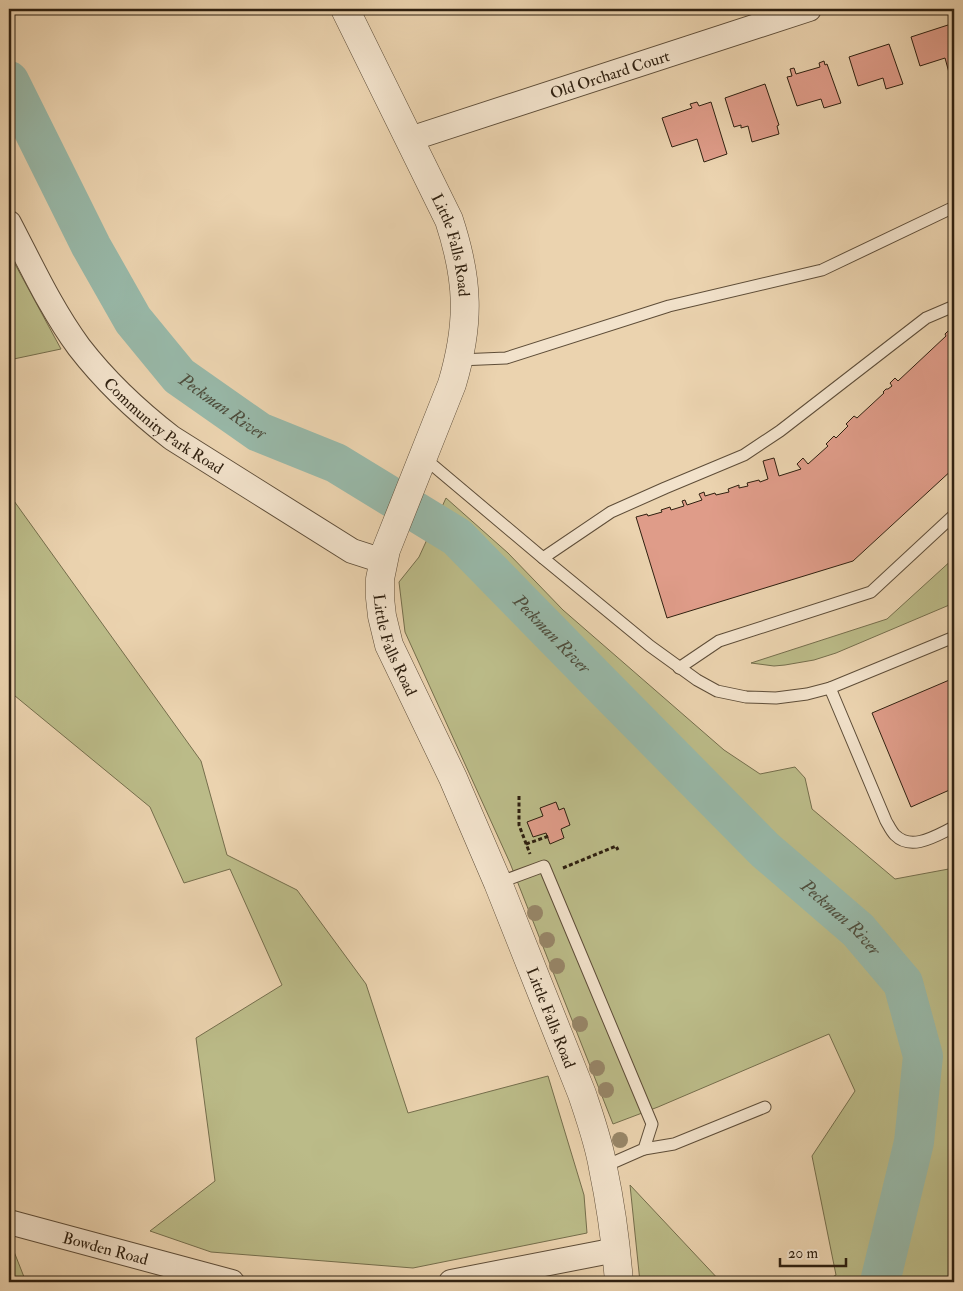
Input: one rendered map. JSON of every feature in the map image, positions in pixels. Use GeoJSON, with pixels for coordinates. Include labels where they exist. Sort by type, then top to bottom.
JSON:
{"type":"FeatureCollection","features":[{"type":"Feature","properties":{"kind":"street","name":"Little Falls Road"},"geometry":{"type":"LineString","coordinates":[[345,9],[450,220],[463,272],[466,316],[459,360],[452,384],[386,550],[380,579],[383,623],[389,645],[453,778],[498,883],[582,1094],[603,1167],[619,1282]]}},
{"type":"Feature","properties":{"kind":"street","name":"Old Orchard Court"},"geometry":{"type":"LineString","coordinates":[[410,139],[809,9]]}},
{"type":"Feature","properties":{"kind":"street","name":"Community Park Road"},"geometry":{"type":"LineString","coordinates":[[9,224],[61,319],[79,346],[110,383],[146,418],[172,438],[352,551],[386,550]]}},
{"type":"Feature","properties":{"kind":"street","name":"Bowden Road"},"geometry":{"type":"LineString","coordinates":[[9,1222],[232,1282]]}},
{"type":"Feature","properties":{"kind":"street"},"geometry":{"type":"LineString","coordinates":[[451,1282],[616,1250]]}},
{"type":"Feature","properties":{"kind":"lane"},"geometry":{"type":"LineString","coordinates":[[459,360],[506,358],[669,306],[822,270],[954,207]]}},
{"type":"Feature","properties":{"kind":"lane"},"geometry":{"type":"LineString","coordinates":[[543,558],[611,512],[744,455],[780,431],[926,318],[954,306]]}},
{"type":"Feature","properties":{"kind":"lane"},"geometry":{"type":"LineString","coordinates":[[423,457],[650,646],[697,680],[717,691],[746,697],[776,698],[807,694],[830,688],[954,637]]}},
{"type":"Feature","properties":{"kind":"lane"},"geometry":{"type":"LineString","coordinates":[[680,668],[719,641],[871,592],[954,515]]}},
{"type":"Feature","properties":{"kind":"lane"},"geometry":{"type":"LineString","coordinates":[[830,688],[886,821],[896,836],[907,842],[914,843],[926,840],[954,827]]}},
{"type":"Feature","properties":{"kind":"lane"},"geometry":{"type":"LineString","coordinates":[[498,883],[544,866],[652,1124],[644,1149]]}},
{"type":"Feature","properties":{"kind":"lane"},"geometry":{"type":"LineString","coordinates":[[603,1167],[644,1149],[674,1144],[765,1107]]}},
{"type":"Feature","properties":{"kind":"path"},"geometry":{"type":"LineString","coordinates":[[519,796],[519,825],[536,869]]}},
{"type":"Feature","properties":{"kind":"path"},"geometry":{"type":"LineString","coordinates":[[526,844],[549,836]]}},
{"type":"Feature","properties":{"kind":"path"},"geometry":{"type":"LineString","coordinates":[[547,874],[616,846],[618,850]]}},
{"type":"Feature","properties":{"kind":"green space"},"geometry":{"type":"Polygon","coordinates":[[[9,253],[61,349],[9,360],[9,253]]]}},
{"type":"Feature","properties":{"kind":"green space"},"geometry":{"type":"Polygon","coordinates":[[[9,494],[201,761],[227,855],[297,890],[366,984],[408,1113],[548,1076],[584,1195],[587,1233],[413,1268],[211,1252],[150,1231],[215,1181],[196,1038],[282,985],[230,869],[184,883],[150,807],[9,691],[9,494]]]}},
{"type":"Feature","properties":{"kind":"green space"},"geometry":{"type":"Polygon","coordinates":[[[446,498],[508,553],[563,610],[724,750],[760,774],[795,767],[805,778],[812,809],[895,879],[954,868],[954,1282],[824,1282],[836,1275],[812,1156],[855,1091],[829,1034],[658,1107],[613,1124],[510,863],[405,632],[399,582],[419,557],[446,498]]]}},
{"type":"Feature","properties":{"kind":"green space"},"geometry":{"type":"Polygon","coordinates":[[[954,558],[954,603],[836,653],[814,660],[774,666],[751,663],[887,619],[954,558]]]}},
{"type":"Feature","properties":{"kind":"green space"},"geometry":{"type":"Polygon","coordinates":[[[630,1185],[721,1282],[640,1282],[630,1185]]]}},
{"type":"Feature","properties":{"kind":"green space"},"geometry":{"type":"Polygon","coordinates":[[[11,1244],[26,1282],[9,1282],[9,1245],[11,1244]]]}},
{"type":"Feature","properties":{"kind":"building"},"geometry":{"type":"Polygon","coordinates":[[[951,24],[954,35],[954,79],[951,80],[945,58],[920,66],[911,37],[951,24]]]}},
{"type":"Feature","properties":{"kind":"building"},"geometry":{"type":"Polygon","coordinates":[[[889,44],[903,84],[886,89],[883,78],[858,86],[849,57],[889,44]]]}},
{"type":"Feature","properties":{"kind":"building"},"geometry":{"type":"Polygon","coordinates":[[[824,61],[825,65],[827,64],[841,103],[824,108],[821,99],[797,106],[787,77],[792,76],[790,69],[794,68],[796,74],[820,67],[819,63],[824,61]]]}},
{"type":"Feature","properties":{"kind":"building"},"geometry":{"type":"Polygon","coordinates":[[[765,84],[779,125],[777,126],[779,134],[752,142],[748,126],[734,127],[725,98],[765,84]]]}},
{"type":"Feature","properties":{"kind":"building"},"geometry":{"type":"Polygon","coordinates":[[[697,102],[699,106],[711,102],[727,154],[704,162],[697,139],[672,147],[662,118],[692,108],[690,104],[697,102]]]}},
{"type":"Feature","properties":{"kind":"building"},"geometry":{"type":"Polygon","coordinates":[[[954,325],[954,468],[853,561],[667,618],[636,517],[662,512],[661,510],[670,507],[671,510],[684,506],[682,501],[685,500],[687,505],[702,500],[699,494],[704,492],[705,496],[715,493],[716,495],[729,492],[728,489],[739,485],[739,488],[748,486],[747,483],[768,479],[763,461],[774,458],[779,476],[801,469],[797,464],[803,458],[808,464],[828,446],[826,444],[834,436],[836,438],[848,426],[846,424],[854,416],[857,418],[886,389],[892,386],[890,383],[895,378],[898,381],[946,336],[945,334],[948,331],[950,333],[952,331],[950,329],[954,325]]]}},
{"type":"Feature","properties":{"kind":"building"},"geometry":{"type":"Polygon","coordinates":[[[954,678],[954,788],[911,807],[872,713],[954,678]]]}},
{"type":"Feature","properties":{"kind":"building"},"geometry":{"type":"Polygon","coordinates":[[[556,802],[559,810],[564,808],[570,825],[561,829],[564,838],[550,844],[546,833],[533,837],[527,822],[543,816],[540,808],[556,802]]]}},
{"type":"Feature","properties":{"kind":"waterway","name":"Peckman River"},"geometry":{"type":"LineString","coordinates":[[9,81],[91,246],[133,320],[179,376],[259,432],[336,463],[457,537],[765,850],[858,930],[903,983],[923,1056],[914,1142],[880,1282]]}}]}
